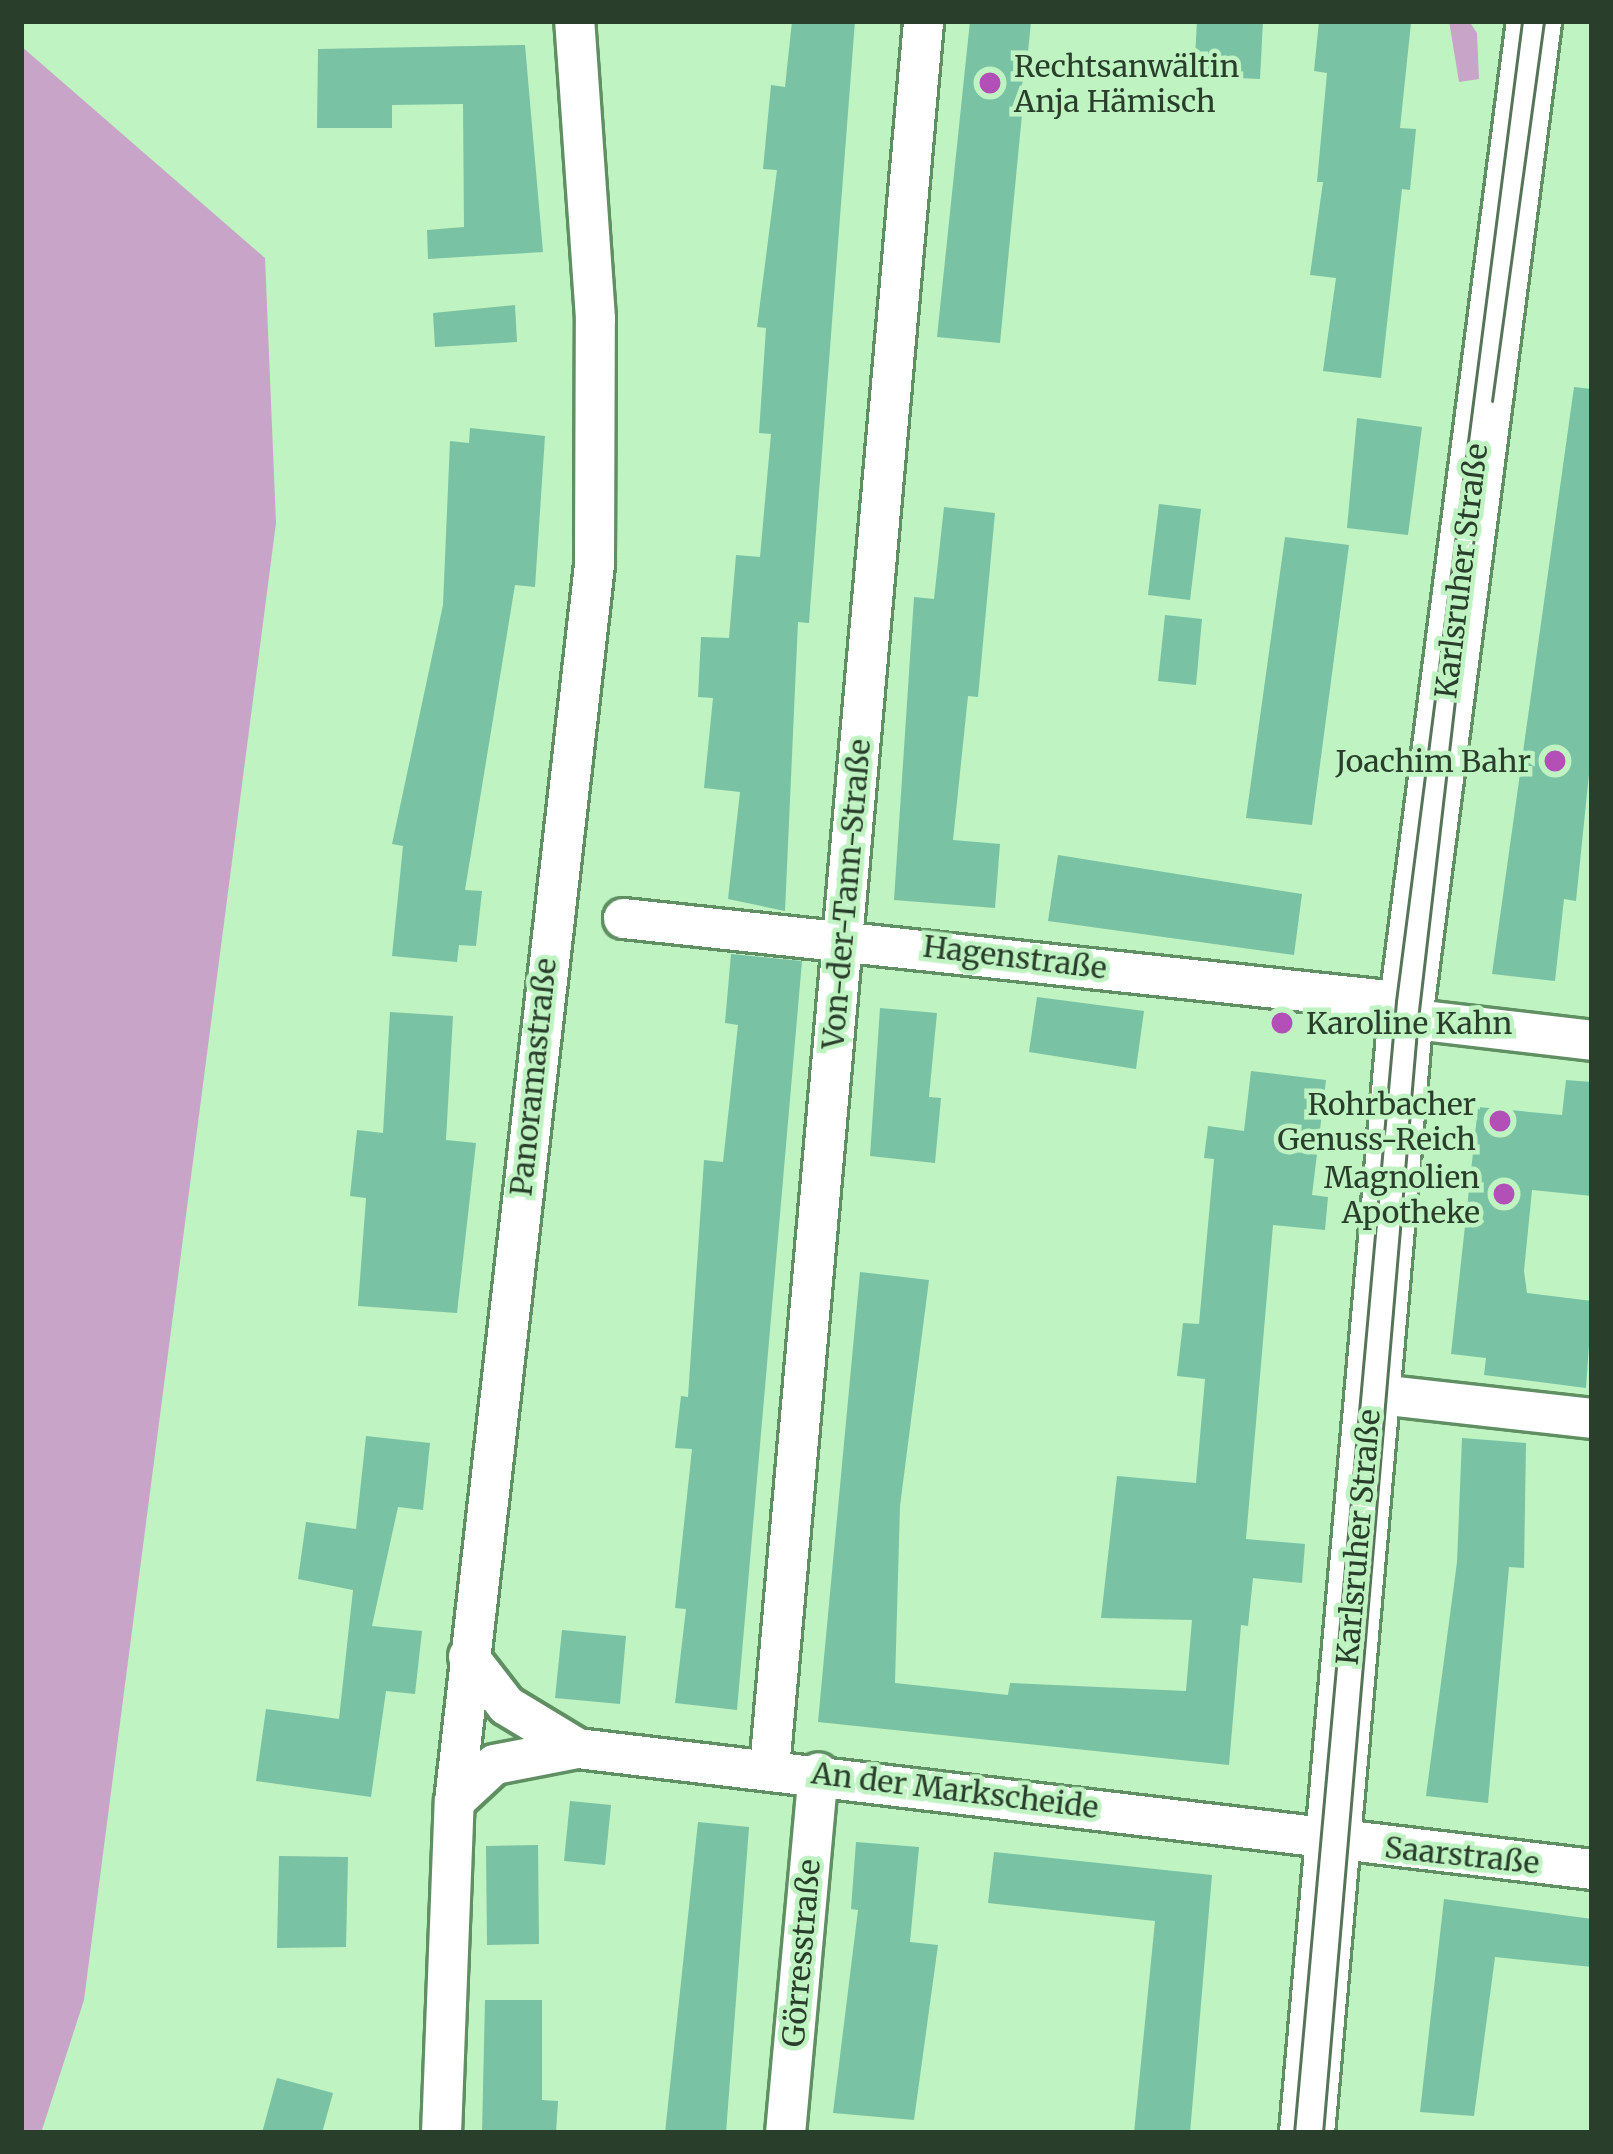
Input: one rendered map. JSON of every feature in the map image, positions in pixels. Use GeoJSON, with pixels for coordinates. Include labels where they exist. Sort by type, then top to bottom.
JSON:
{"type":"FeatureCollection","features":[{"type":"Feature","properties":{"kind":"main road","name":"Karlsruher Straße"},"geometry":{"type":"LineString","coordinates":[[1307,2133],[1406,1010],[1534,21]]}},
{"type":"Feature","properties":{"kind":"street","name":"Panoramastraße"},"geometry":{"type":"LineString","coordinates":[[441,2133],[454,1801],[468,1656],[594,564],[595,318],[574,21]]}},
{"type":"Feature","properties":{"kind":"street","name":"Von-der-Tann-Straße"},"geometry":{"type":"LineString","coordinates":[[769,1768],[923,21]]}},
{"type":"Feature","properties":{"kind":"street","name":"Hagenstraße"},"geometry":{"type":"LineString","coordinates":[[623,918],[842,938],[1406,1010],[1592,1040]]}},
{"type":"Feature","properties":{"kind":"street"},"geometry":{"type":"LineString","coordinates":[[1370,1393],[1592,1418]]}},
{"type":"Feature","properties":{"kind":"street","name":"An der Markscheide"},"geometry":{"type":"LineString","coordinates":[[468,1656],[506,1705],[577,1748]]}},
{"type":"Feature","properties":{"kind":"street","name":"An der Markscheide"},"geometry":{"type":"LineString","coordinates":[[454,1801],[494,1764],[577,1748],[818,1773],[1332,1838]]}},
{"type":"Feature","properties":{"kind":"street","name":"Görresstraße"},"geometry":{"type":"LineString","coordinates":[[784,2133],[818,1773]]}},
{"type":"Feature","properties":{"kind":"street","name":"Saarstraße"},"geometry":{"type":"LineString","coordinates":[[1332,1838],[1592,1870]]}},
{"type":"Feature","properties":{"kind":"shaded area"},"geometry":{"type":"Polygon","coordinates":[[[1449,21],[1469,21],[1477,33],[1479,79],[1459,82],[1449,21]]]}},
{"type":"Feature","properties":{"kind":"shaded area"},"geometry":{"type":"Polygon","coordinates":[[[21,46],[265,258],[276,523],[84,2000],[41,2133],[21,2133],[21,46]]]}},
{"type":"Feature","properties":{"kind":"building"},"geometry":{"type":"Polygon","coordinates":[[[792,21],[855,21],[809,623],[798,622],[785,911],[728,899],[740,792],[704,788],[713,698],[698,697],[701,637],[729,638],[736,555],[760,557],[771,434],[759,433],[766,328],[757,327],[777,170],[763,169],[771,85],[785,87],[792,21]]]}},
{"type":"Feature","properties":{"kind":"building"},"geometry":{"type":"Polygon","coordinates":[[[970,21],[1031,21],[1000,343],[937,337],[970,21]]]}},
{"type":"Feature","properties":{"kind":"building"},"geometry":{"type":"Polygon","coordinates":[[[1197,21],[1263,21],[1260,79],[1194,76],[1197,21]]]}},
{"type":"Feature","properties":{"kind":"building"},"geometry":{"type":"Polygon","coordinates":[[[1319,21],[1411,23],[1400,128],[1416,129],[1410,190],[1402,189],[1381,378],[1323,371],[1336,278],[1310,275],[1323,182],[1317,182],[1327,73],[1314,71],[1319,21]]]}},
{"type":"Feature","properties":{"kind":"building"},"geometry":{"type":"Polygon","coordinates":[[[525,45],[543,252],[428,259],[427,230],[464,227],[463,104],[392,105],[392,128],[317,128],[318,49],[525,45]]]}},
{"type":"Feature","properties":{"kind":"building"},"geometry":{"type":"Polygon","coordinates":[[[515,305],[517,342],[435,347],[433,313],[515,305]]]}},
{"type":"Feature","properties":{"kind":"building"},"geometry":{"type":"Polygon","coordinates":[[[1574,387],[1592,389],[1592,745],[1576,901],[1564,899],[1555,981],[1492,974],[1574,387]]]}},
{"type":"Feature","properties":{"kind":"building"},"geometry":{"type":"Polygon","coordinates":[[[1357,418],[1422,427],[1408,535],[1347,528],[1357,418]]]}},
{"type":"Feature","properties":{"kind":"building"},"geometry":{"type":"Polygon","coordinates":[[[470,428],[545,436],[535,587],[515,585],[465,890],[482,891],[476,946],[459,945],[457,962],[392,956],[403,846],[392,844],[443,605],[450,441],[469,443],[470,428]]]}},
{"type":"Feature","properties":{"kind":"building"},"geometry":{"type":"Polygon","coordinates":[[[1159,504],[1201,509],[1190,600],[1148,595],[1159,504]]]}},
{"type":"Feature","properties":{"kind":"building"},"geometry":{"type":"Polygon","coordinates":[[[944,507],[995,513],[978,697],[968,696],[953,840],[1000,844],[995,908],[894,900],[914,597],[934,599],[944,507]]]}},
{"type":"Feature","properties":{"kind":"building"},"geometry":{"type":"Polygon","coordinates":[[[1285,537],[1349,545],[1312,825],[1246,818],[1285,537]]]}},
{"type":"Feature","properties":{"kind":"building"},"geometry":{"type":"Polygon","coordinates":[[[1165,615],[1202,619],[1196,685],[1158,681],[1165,615]]]}},
{"type":"Feature","properties":{"kind":"building"},"geometry":{"type":"Polygon","coordinates":[[[1058,855],[1302,894],[1294,955],[1048,921],[1058,855]]]}},
{"type":"Feature","properties":{"kind":"building"},"geometry":{"type":"Polygon","coordinates":[[[731,954],[802,961],[737,1710],[675,1703],[686,1609],[675,1608],[692,1449],[675,1448],[681,1396],[688,1397],[704,1160],[723,1162],[738,1025],[725,1023],[731,954]]]}},
{"type":"Feature","properties":{"kind":"building"},"geometry":{"type":"Polygon","coordinates":[[[1037,997],[1144,1011],[1136,1069],[1029,1052],[1037,997]]]}},
{"type":"Feature","properties":{"kind":"building"},"geometry":{"type":"Polygon","coordinates":[[[880,1008],[937,1013],[929,1097],[941,1098],[935,1163],[870,1156],[880,1008]]]}},
{"type":"Feature","properties":{"kind":"building"},"geometry":{"type":"Polygon","coordinates":[[[390,1012],[453,1016],[446,1140],[476,1143],[457,1313],[358,1306],[366,1198],[350,1196],[357,1130],[383,1133],[390,1012]]]}},
{"type":"Feature","properties":{"kind":"building"},"geometry":{"type":"Polygon","coordinates":[[[1251,1071],[1326,1080],[1312,1195],[1328,1197],[1325,1230],[1273,1225],[1246,1539],[1305,1544],[1302,1583],[1253,1578],[1248,1626],[1241,1625],[1229,1765],[818,1722],[860,1272],[929,1280],[900,1506],[895,1683],[1008,1695],[1010,1683],[1186,1691],[1192,1620],[1101,1618],[1117,1476],[1196,1483],[1205,1379],[1177,1376],[1183,1323],[1199,1324],[1214,1159],[1204,1158],[1208,1126],[1244,1131],[1251,1071]]]}},
{"type":"Feature","properties":{"kind":"building"},"geometry":{"type":"Polygon","coordinates":[[[1566,1080],[1592,1082],[1592,1196],[1532,1190],[1524,1271],[1527,1293],[1592,1301],[1586,1388],[1484,1375],[1486,1358],[1451,1354],[1478,1107],[1562,1115],[1566,1080]]]}},
{"type":"Feature","properties":{"kind":"building"},"geometry":{"type":"Polygon","coordinates":[[[366,1436],[430,1443],[423,1510],[398,1507],[372,1626],[422,1631],[415,1694],[386,1691],[371,1797],[256,1781],[266,1709],[339,1719],[353,1590],[298,1579],[306,1522],[356,1529],[366,1436]]]}},
{"type":"Feature","properties":{"kind":"building"},"geometry":{"type":"Polygon","coordinates":[[[1462,1438],[1526,1443],[1524,1568],[1509,1567],[1488,1803],[1426,1796],[1457,1562],[1462,1438]]]}},
{"type":"Feature","properties":{"kind":"building"},"geometry":{"type":"Polygon","coordinates":[[[562,1630],[626,1636],[620,1704],[555,1698],[562,1630]]]}},
{"type":"Feature","properties":{"kind":"building"},"geometry":{"type":"Polygon","coordinates":[[[570,1801],[611,1805],[605,1865],[564,1861],[570,1801]]]}},
{"type":"Feature","properties":{"kind":"building"},"geometry":{"type":"Polygon","coordinates":[[[698,1822],[749,1827],[726,2133],[665,2133],[698,1822]]]}},
{"type":"Feature","properties":{"kind":"building"},"geometry":{"type":"Polygon","coordinates":[[[856,1842],[919,1847],[910,1942],[938,1945],[914,2120],[833,2113],[858,1910],[851,1909],[856,1842]]]}},
{"type":"Feature","properties":{"kind":"building"},"geometry":{"type":"Polygon","coordinates":[[[538,1845],[539,1944],[487,1945],[486,1846],[538,1845]]]}},
{"type":"Feature","properties":{"kind":"building"},"geometry":{"type":"Polygon","coordinates":[[[994,1852],[1212,1875],[1190,2133],[1134,2133],[1155,1921],[988,1903],[994,1852]]]}},
{"type":"Feature","properties":{"kind":"building"},"geometry":{"type":"Polygon","coordinates":[[[279,1856],[348,1857],[346,1947],[277,1948],[279,1856]]]}},
{"type":"Feature","properties":{"kind":"building"},"geometry":{"type":"Polygon","coordinates":[[[1444,1899],[1592,1919],[1592,1967],[1495,1957],[1474,2116],[1420,2112],[1444,1899]]]}},
{"type":"Feature","properties":{"kind":"building"},"geometry":{"type":"Polygon","coordinates":[[[485,2000],[542,2000],[542,2100],[558,2101],[556,2133],[482,2133],[485,2000]]]}},
{"type":"Feature","properties":{"kind":"building"},"geometry":{"type":"Polygon","coordinates":[[[277,2078],[333,2093],[322,2133],[262,2133],[277,2078]]]}},
{"type":"Feature","properties":{"kind":"tram line"},"geometry":{"type":"LineString","coordinates":[[1294,2133],[1396,1001],[1522,21]]}},
{"type":"Feature","properties":{"kind":"tram line"},"geometry":{"type":"LineString","coordinates":[[1492,401],[1544,21]]}},
{"type":"Feature","properties":{"kind":"tram line"},"geometry":{"type":"LineString","coordinates":[[1323,2133],[1418,1019],[1480,485]]}},
{"type":"Feature","properties":{"kind":"place","name":"Rechtsanwältin Anja Hämisch"},"geometry":{"type":"Point","coordinates":[990,83]}},
{"type":"Feature","properties":{"kind":"place","name":"Joachim Bahr"},"geometry":{"type":"Point","coordinates":[1555,761]}},
{"type":"Feature","properties":{"kind":"place","name":"Karoline Kahn"},"geometry":{"type":"Point","coordinates":[1282,1023]}},
{"type":"Feature","properties":{"kind":"place","name":"Rohrbacher Genuss-Reich"},"geometry":{"type":"Point","coordinates":[1500,1121]}},
{"type":"Feature","properties":{"kind":"place","name":"Magnolien Apotheke"},"geometry":{"type":"Point","coordinates":[1504,1194]}}]}
